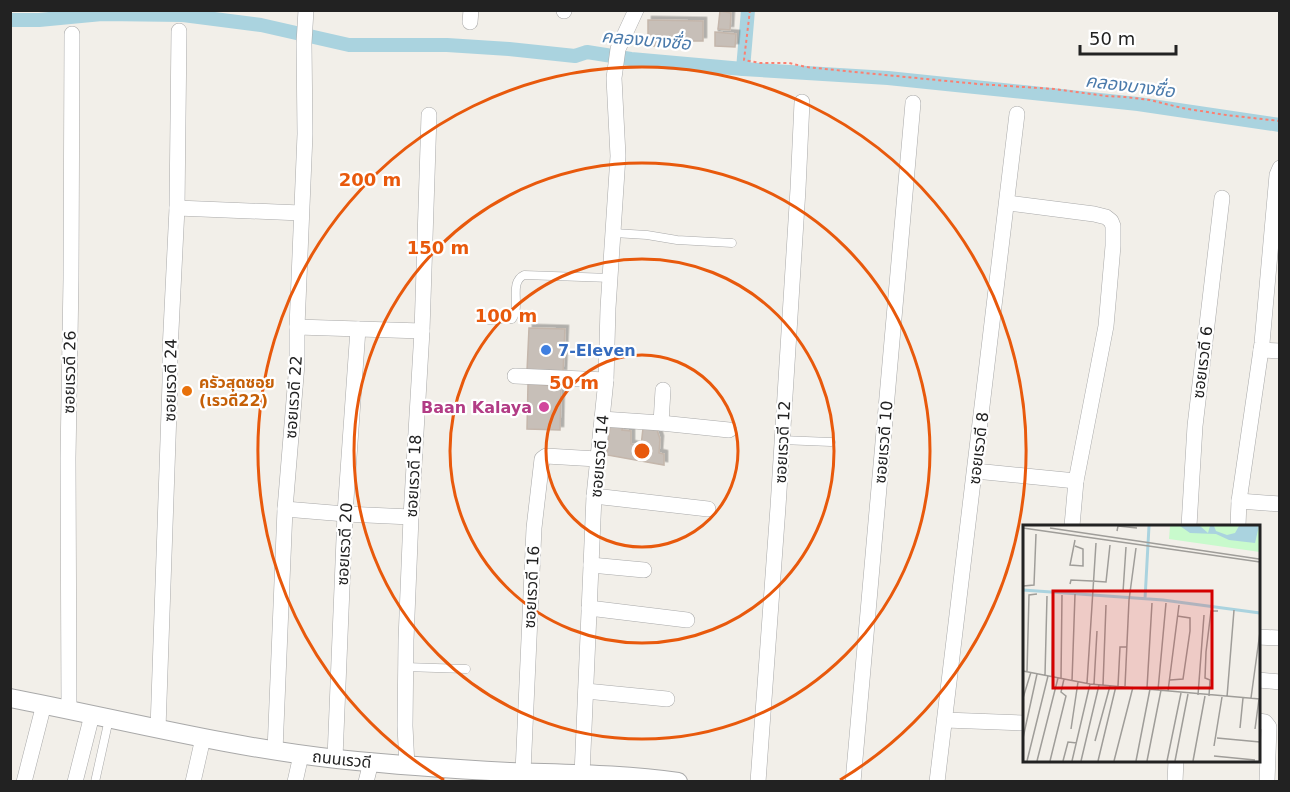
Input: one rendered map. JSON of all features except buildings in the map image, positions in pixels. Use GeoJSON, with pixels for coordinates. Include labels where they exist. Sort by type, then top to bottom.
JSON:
{"type":"FeatureCollection","features":[{"type":"Feature","properties":{"kind":"street","name":"ซอยเรวดี 14"},"geometry":{"type":"LineString","coordinates":[[582,775],[594,496],[606,380],[618,156],[614,78],[618,49],[636,10]]}},
{"type":"Feature","properties":{"kind":"street","name":"ซอยเรวดี 22"},"geometry":{"type":"LineString","coordinates":[[275,751],[285,509],[297,364],[305,134],[305,17]]}},
{"type":"Feature","properties":{"kind":"street","name":"ซอยเรวดี 24"},"geometry":{"type":"LineString","coordinates":[[158,729],[177,208],[178,31]]}},
{"type":"Feature","properties":{"kind":"street","name":"ซอยเรวดี 26"},"geometry":{"type":"LineString","coordinates":[[69,710],[68,458],[72,34]]}},
{"type":"Feature","properties":{"kind":"street","name":"ซอยเรวดี 12"},"geometry":{"type":"LineString","coordinates":[[758,782],[778,507],[802,102]]}},
{"type":"Feature","properties":{"kind":"street","name":"ซอยเรวดี 10"},"geometry":{"type":"LineString","coordinates":[[853,782],[913,103]]}},
{"type":"Feature","properties":{"kind":"street","name":"ซอยเรวดี 8"},"geometry":{"type":"LineString","coordinates":[[937,782],[1017,114]]}},
{"type":"Feature","properties":{"kind":"street","name":"ซอยเรวดี 18"},"geometry":{"type":"LineString","coordinates":[[407,766],[405,667],[422,331],[429,115]]}},
{"type":"Feature","properties":{"kind":"street"},"geometry":{"type":"LineString","coordinates":[[1238,525],[1239,501],[1261,350],[1277,175],[1280,168]]}},
{"type":"Feature","properties":{"kind":"street","name":"ซอยเรวดี 6"},"geometry":{"type":"LineString","coordinates":[[1189,525],[1195,426],[1222,198]]}},
{"type":"Feature","properties":{"kind":"street"},"geometry":{"type":"LineString","coordinates":[[1008,203],[1094,214],[1106,217],[1113,226],[1106,326],[1076,481],[1072,525]]}},
{"type":"Feature","properties":{"kind":"street"},"geometry":{"type":"LineString","coordinates":[[177,208],[301,213]]}},
{"type":"Feature","properties":{"kind":"street"},"geometry":{"type":"LineString","coordinates":[[297,327],[422,331]]}},
{"type":"Feature","properties":{"kind":"street","name":"ซอยเรวดี 20"},"geometry":{"type":"LineString","coordinates":[[336,758],[345,514],[358,329]]}},
{"type":"Feature","properties":{"kind":"street"},"geometry":{"type":"LineString","coordinates":[[1261,350],[1280,351]]}},
{"type":"Feature","properties":{"kind":"street"},"geometry":{"type":"LineString","coordinates":[[515,375],[606,380]]}},
{"type":"Feature","properties":{"kind":"street"},"geometry":{"type":"LineString","coordinates":[[661,423],[663,390]]}},
{"type":"Feature","properties":{"kind":"street"},"geometry":{"type":"LineString","coordinates":[[602,419],[729,430]]}},
{"type":"Feature","properties":{"kind":"street","name":"ซอยเรวดี 16"},"geometry":{"type":"LineString","coordinates":[[514,775],[540,464],[546,456],[597,459]]}},
{"type":"Feature","properties":{"kind":"street"},"geometry":{"type":"LineString","coordinates":[[975,471],[1076,481]]}},
{"type":"Feature","properties":{"kind":"street"},"geometry":{"type":"LineString","coordinates":[[594,496],[708,509]]}},
{"type":"Feature","properties":{"kind":"street"},"geometry":{"type":"LineString","coordinates":[[1239,501],[1280,504]]}},
{"type":"Feature","properties":{"kind":"street"},"geometry":{"type":"LineString","coordinates":[[285,509],[411,517]]}},
{"type":"Feature","properties":{"kind":"street"},"geometry":{"type":"LineString","coordinates":[[591,565],[644,570]]}},
{"type":"Feature","properties":{"kind":"street"},"geometry":{"type":"LineString","coordinates":[[589,608],[687,620]]}},
{"type":"Feature","properties":{"kind":"street"},"geometry":{"type":"LineString","coordinates":[[1260,637],[1280,638]]}},
{"type":"Feature","properties":{"kind":"street"},"geometry":{"type":"LineString","coordinates":[[1260,680],[1280,682]]}},
{"type":"Feature","properties":{"kind":"street"},"geometry":{"type":"LineString","coordinates":[[586,691],[667,699]]}},
{"type":"Feature","properties":{"kind":"street","name":"ถนนเรวดี"},"geometry":{"type":"LineString","coordinates":[[10,698],[203,738],[301,755],[407,766],[461,775],[582,775],[678,782]]}},
{"type":"Feature","properties":{"kind":"street"},"geometry":{"type":"LineString","coordinates":[[24,782],[44,704]]}},
{"type":"Feature","properties":{"kind":"street"},"geometry":{"type":"LineString","coordinates":[[75,782],[100,717]]}},
{"type":"Feature","properties":{"kind":"street"},"geometry":{"type":"LineString","coordinates":[[945,720],[1023,723]]}},
{"type":"Feature","properties":{"kind":"street"},"geometry":{"type":"LineString","coordinates":[[1260,722],[1268,724],[1269,728],[1267,782]]}},
{"type":"Feature","properties":{"kind":"street"},"geometry":{"type":"LineString","coordinates":[[193,782],[203,738]]}},
{"type":"Feature","properties":{"kind":"street"},"geometry":{"type":"LineString","coordinates":[[295,782],[301,755]]}},
{"type":"Feature","properties":{"kind":"street"},"geometry":{"type":"LineString","coordinates":[[366,782],[370,762]]}},
{"type":"Feature","properties":{"kind":"street"},"geometry":{"type":"LineString","coordinates":[[1175,782],[1176,762]]}},
{"type":"Feature","properties":{"kind":"lane"},"geometry":{"type":"LineString","coordinates":[[614,233],[732,243]]}},
{"type":"Feature","properties":{"kind":"lane"},"geometry":{"type":"LineString","coordinates":[[489,320],[512,319],[517,309],[517,281],[524,275],[610,278]]}},
{"type":"Feature","properties":{"kind":"lane"},"geometry":{"type":"LineString","coordinates":[[781,440],[831,442]]}},
{"type":"Feature","properties":{"kind":"lane"},"geometry":{"type":"LineString","coordinates":[[405,667],[466,669]]}},
{"type":"Feature","properties":{"kind":"lane"},"geometry":{"type":"LineString","coordinates":[[95,782],[100,717]]}},
{"type":"Feature","properties":{"kind":"path"},"geometry":{"type":"LineString","coordinates":[[750,10],[744,60],[1125,97],[1226,115],[1280,121]]}},
{"type":"Feature","properties":{"kind":"waterway"},"geometry":{"type":"LineString","coordinates":[[743,69],[748,10]]}},
{"type":"Feature","properties":{"kind":"waterway","name":"คลองบางซื่อ"},"geometry":{"type":"LineString","coordinates":[[10,20],[39,20],[102,14],[183,15],[261,25],[349,45],[447,45],[575,56],[587,52],[631,59],[888,78],[1138,104],[1280,125]]}},
{"type":"Feature","properties":{"kind":"place","name":"7-Eleven"},"geometry":{"type":"Point","coordinates":[546,350]}},
{"type":"Feature","properties":{"kind":"place","name":"ครัวสุดซอย (เรวดี22)"},"geometry":{"type":"Point","coordinates":[187,391]}},
{"type":"Feature","properties":{"kind":"place","name":"Baan Kalaya"},"geometry":{"type":"Point","coordinates":[544,407]}}]}
